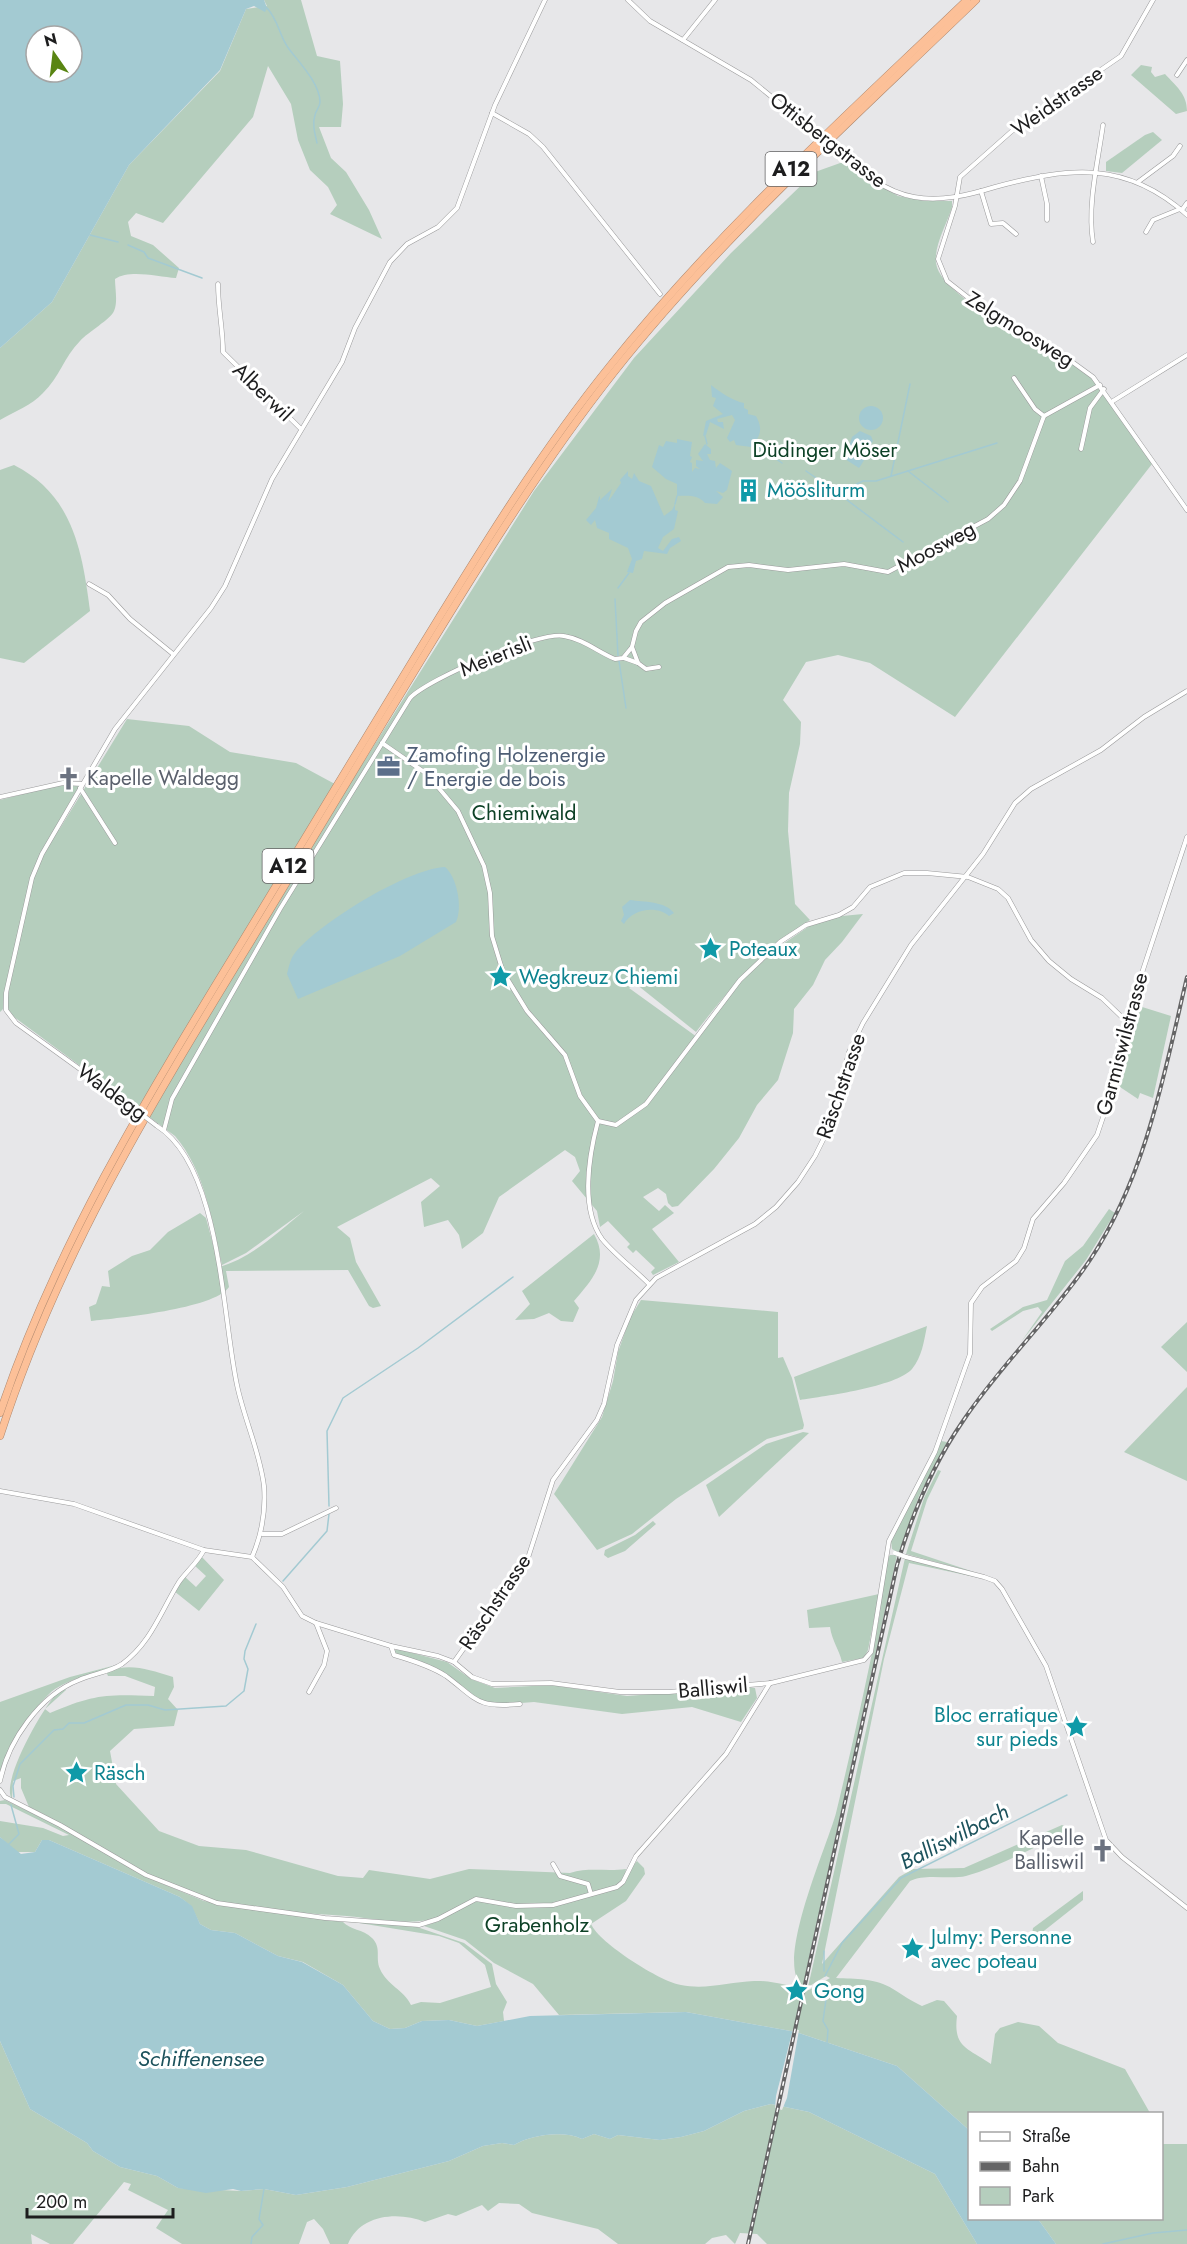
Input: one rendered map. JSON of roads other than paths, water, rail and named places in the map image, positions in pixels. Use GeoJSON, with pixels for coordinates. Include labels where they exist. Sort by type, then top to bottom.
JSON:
{"type":"FeatureCollection","features":[{"type":"Feature","properties":{"kind":"highway","name":"A12"},"geometry":{"type":"LineString","coordinates":[[0,1413],[53,1276],[120,1145],[446,606],[531,474],[608,368],[676,288],[780,181],[967,0]]}},
{"type":"Feature","properties":{"kind":"highway","name":"A12"},"geometry":{"type":"LineString","coordinates":[[0,1436],[27,1359],[56,1287],[117,1164],[446,620],[537,478],[614,373],[699,274],[797,173],[976,0]]}},
{"type":"Feature","properties":{"kind":"street","name":"Waldegg"},"geometry":{"type":"LineString","coordinates":[[382,743],[280,909],[172,1099],[164,1130],[16,1023],[5,1005],[32,878],[81,786],[115,729],[225,586],[272,479],[342,362],[356,328],[390,262],[407,244],[438,227],[458,208],[492,113],[545,0]]}},
{"type":"Feature","properties":{"kind":"street","name":"Ottisbergstrasse"},"geometry":{"type":"LineString","coordinates":[[628,0],[650,21],[751,80],[877,182],[901,194],[928,199],[957,197],[1041,176],[1065,172],[1096,172],[1118,175],[1138,182],[1187,215]]}},
{"type":"Feature","properties":{"kind":"street"},"geometry":{"type":"LineString","coordinates":[[683,40],[715,0]]}},
{"type":"Feature","properties":{"kind":"street","name":"Weidstrasse"},"geometry":{"type":"LineString","coordinates":[[957,197],[960,177],[985,153],[1019,126],[1121,56],[1153,0]]}},
{"type":"Feature","properties":{"kind":"street"},"geometry":{"type":"LineString","coordinates":[[1176,75],[1187,60]]}},
{"type":"Feature","properties":{"kind":"street"},"geometry":{"type":"LineString","coordinates":[[492,113],[536,140],[660,294]]}},
{"type":"Feature","properties":{"kind":"street"},"geometry":{"type":"LineString","coordinates":[[1093,242],[1091,231],[1096,172],[1103,124]]}},
{"type":"Feature","properties":{"kind":"street"},"geometry":{"type":"LineString","coordinates":[[1138,182],[1169,159],[1180,146]]}},
{"type":"Feature","properties":{"kind":"street"},"geometry":{"type":"LineString","coordinates":[[1041,176],[1047,204],[1047,220]]}},
{"type":"Feature","properties":{"kind":"street"},"geometry":{"type":"LineString","coordinates":[[981,191],[991,224],[1003,223],[1016,234]]}},
{"type":"Feature","properties":{"kind":"street","name":"Zelgmoosweg"},"geometry":{"type":"LineString","coordinates":[[957,197],[939,252],[939,266],[947,281],[975,303],[1078,364],[1100,385],[1113,402],[1187,510]]}},
{"type":"Feature","properties":{"kind":"street"},"geometry":{"type":"LineString","coordinates":[[1146,232],[1153,220],[1181,209],[1187,203]]}},
{"type":"Feature","properties":{"kind":"street","name":"Alberwil"},"geometry":{"type":"LineString","coordinates":[[218,284],[220,316],[224,334],[223,352],[301,429]]}},
{"type":"Feature","properties":{"kind":"street"},"geometry":{"type":"LineString","coordinates":[[1113,402],[1187,355]]}},
{"type":"Feature","properties":{"kind":"street"},"geometry":{"type":"LineString","coordinates":[[1014,378],[1035,409],[1044,416],[1100,385]]}},
{"type":"Feature","properties":{"kind":"street"},"geometry":{"type":"LineString","coordinates":[[1081,448],[1090,408],[1104,390]]}},
{"type":"Feature","properties":{"kind":"street","name":"Moosweg"},"geometry":{"type":"LineString","coordinates":[[632,647],[638,626],[648,616],[665,603],[728,567],[749,565],[788,570],[844,564],[888,572],[979,525],[996,513],[1013,494],[1025,471],[1044,416]]}},
{"type":"Feature","properties":{"kind":"street"},"geometry":{"type":"LineString","coordinates":[[88,584],[108,595],[130,619],[173,654]]}},
{"type":"Feature","properties":{"kind":"street","name":"Meierisli"},"geometry":{"type":"LineString","coordinates":[[382,743],[405,703],[418,691],[525,642],[565,636],[615,659],[623,658]]}},
{"type":"Feature","properties":{"kind":"street"},"geometry":{"type":"LineString","coordinates":[[632,647],[623,658],[638,663],[646,669],[659,667]]}},
{"type":"Feature","properties":{"kind":"street"},"geometry":{"type":"LineString","coordinates":[[632,647],[638,663]]}},
{"type":"Feature","properties":{"kind":"street","name":"Räschstrasse"},"geometry":{"type":"LineString","coordinates":[[454,1662],[528,1558],[548,1491],[597,1420],[604,1404],[620,1335],[636,1300],[649,1284],[750,1227],[776,1207],[798,1182],[828,1130],[849,1052],[863,1023],[911,945],[989,846],[1010,808],[1031,789],[1101,750],[1144,717],[1187,691]]}},
{"type":"Feature","properties":{"kind":"street"},"geometry":{"type":"LineString","coordinates":[[382,743],[427,774],[459,811],[484,866],[490,893],[492,936],[503,972],[527,1011],[565,1055],[580,1096],[598,1121],[616,1125],[638,1112],[740,980],[780,942],[806,924],[839,915],[853,907],[870,887],[904,873],[964,877],[1004,893],[1024,929],[1049,961],[1071,979],[1102,998],[1126,1021]]}},
{"type":"Feature","properties":{"kind":"street"},"geometry":{"type":"LineString","coordinates":[[0,797],[63,783],[81,786],[115,843]]}},
{"type":"Feature","properties":{"kind":"street","name":"Garmiswilstrasse"},"geometry":{"type":"LineString","coordinates":[[888,1553],[895,1528],[938,1445],[969,1357],[972,1342],[969,1311],[973,1299],[982,1287],[1016,1261],[1024,1248],[1033,1219],[1059,1190],[1092,1145],[1108,1108],[1122,1061],[1126,1021],[1187,837]]}},
{"type":"Feature","properties":{"kind":"street"},"geometry":{"type":"LineString","coordinates":[[598,1121],[592,1144],[587,1187],[597,1228],[609,1246],[649,1284]]}},
{"type":"Feature","properties":{"kind":"street"},"geometry":{"type":"LineString","coordinates":[[164,1130],[180,1145],[188,1158],[214,1242],[236,1380],[264,1486],[262,1534],[252,1557]]}},
{"type":"Feature","properties":{"kind":"street"},"geometry":{"type":"LineString","coordinates":[[0,1491],[52,1498],[85,1507],[204,1550],[252,1557],[283,1587],[302,1616],[316,1623],[342,1629],[391,1646],[394,1655],[440,1673],[475,1700],[493,1706],[520,1704]]}},
{"type":"Feature","properties":{"kind":"street"},"geometry":{"type":"LineString","coordinates":[[262,1534],[282,1534],[336,1508]]}},
{"type":"Feature","properties":{"kind":"street"},"geometry":{"type":"LineString","coordinates":[[0,1781],[8,1756],[21,1733],[53,1694],[78,1680],[116,1667],[135,1651],[156,1626],[178,1584],[204,1550]]}},
{"type":"Feature","properties":{"kind":"street"},"geometry":{"type":"LineString","coordinates":[[888,1553],[984,1577],[995,1581],[1002,1589],[1046,1666],[1106,1840],[1122,1857],[1187,1908]]}},
{"type":"Feature","properties":{"kind":"street","name":"Balliswil"},"geometry":{"type":"LineString","coordinates":[[391,1646],[425,1652],[454,1662],[472,1677],[492,1684],[551,1683],[635,1693],[771,1683],[821,1672],[867,1658],[881,1597],[884,1559],[888,1553]]}},
{"type":"Feature","properties":{"kind":"street"},"geometry":{"type":"LineString","coordinates":[[309,1692],[324,1665],[327,1651],[316,1623]]}},
{"type":"Feature","properties":{"kind":"street"},"geometry":{"type":"LineString","coordinates":[[0,1790],[5,1797],[60,1825],[126,1865],[217,1903],[325,1918],[419,1925],[438,1919],[476,1899],[528,1907],[553,1905],[617,1887],[638,1854],[726,1754],[771,1683]]}},
{"type":"Feature","properties":{"kind":"street"},"geometry":{"type":"LineString","coordinates":[[755,1684],[760,1697]]}},
{"type":"Feature","properties":{"kind":"street"},"geometry":{"type":"LineString","coordinates":[[553,1864],[560,1876],[588,1884],[591,1894]]}},
{"type":"Feature","properties":{"kind":"water"},"geometry":{"type":"Polygon","coordinates":[[[0,0],[264,0],[267,8],[265,12],[254,6],[246,9],[220,70],[129,165],[52,302],[0,348],[0,0]]]}},
{"type":"Feature","properties":{"kind":"water"},"geometry":{"type":"Polygon","coordinates":[[[711,385],[731,398],[744,403],[748,414],[756,416],[760,432],[751,447],[736,445],[734,440],[730,442],[727,438],[735,420],[732,415],[717,419],[718,422],[723,422],[724,429],[710,422],[706,435],[703,436],[706,421],[723,414],[713,406],[716,398],[712,397],[711,385]]]}},
{"type":"Feature","properties":{"kind":"water"},"geometry":{"type":"Polygon","coordinates":[[[871,406],[879,410],[883,418],[879,426],[871,430],[863,426],[859,418],[863,410],[871,406]]]}},
{"type":"Feature","properties":{"kind":"water"},"geometry":{"type":"Polygon","coordinates":[[[860,431],[871,436],[873,441],[859,468],[845,459],[852,437],[860,431]]]}},
{"type":"Feature","properties":{"kind":"water"},"geometry":{"type":"Polygon","coordinates":[[[677,439],[692,442],[690,462],[692,472],[695,468],[700,469],[696,466],[696,460],[703,461],[698,454],[705,444],[711,449],[711,454],[707,454],[710,460],[715,461],[716,468],[720,463],[732,471],[727,490],[723,493],[716,491],[723,497],[717,504],[705,503],[692,496],[677,496],[677,484],[666,479],[652,467],[659,445],[663,447],[666,441],[677,443],[677,439]]]}},
{"type":"Feature","properties":{"kind":"water"},"geometry":{"type":"Polygon","coordinates":[[[628,471],[628,476],[632,479],[634,473],[639,481],[651,486],[664,516],[672,510],[675,504],[675,510],[678,511],[674,529],[663,537],[658,548],[663,551],[672,539],[679,537],[681,541],[670,548],[667,554],[644,551],[642,559],[636,561],[633,573],[627,572],[632,559],[628,548],[609,539],[609,533],[597,528],[595,520],[591,525],[586,520],[596,508],[599,497],[600,500],[612,489],[608,502],[621,483],[620,480],[628,471]]]}},
{"type":"Feature","properties":{"kind":"water"},"geometry":{"type":"Polygon","coordinates":[[[445,867],[453,878],[458,893],[459,909],[456,922],[400,956],[298,999],[287,974],[293,955],[307,941],[343,913],[387,887],[429,870],[445,867]]]}},
{"type":"Feature","properties":{"kind":"water"},"geometry":{"type":"Polygon","coordinates":[[[630,900],[660,904],[674,913],[669,916],[658,910],[645,910],[633,915],[624,924],[621,921],[624,915],[622,907],[630,900]]]}},
{"type":"Feature","properties":{"kind":"water","name":"Schiffenensee"},"geometry":{"type":"Polygon","coordinates":[[[0,1837],[21,1854],[35,1852],[42,1840],[49,1840],[180,1897],[192,1906],[200,1924],[211,1930],[235,1933],[278,1956],[302,1962],[343,1985],[373,2021],[390,2029],[405,2028],[422,2021],[449,2020],[477,2026],[530,2016],[686,2012],[796,2032],[897,2066],[968,2129],[968,2220],[1039,2220],[1056,2244],[977,2244],[935,2174],[809,2112],[771,2104],[744,2111],[704,2131],[681,2137],[660,2140],[618,2135],[610,2139],[594,2134],[582,2139],[566,2135],[547,2135],[514,2145],[502,2143],[483,2146],[449,2161],[347,2187],[296,2195],[264,2189],[241,2191],[233,2189],[206,2193],[178,2188],[157,2176],[120,2167],[93,2151],[87,2143],[30,2109],[0,2041],[0,1837]]]}},
{"type":"Feature","properties":{"kind":"waterway"},"geometry":{"type":"LineString","coordinates":[[267,8],[286,44],[317,88],[320,102],[314,122],[317,143]]}},
{"type":"Feature","properties":{"kind":"waterway"},"geometry":{"type":"LineString","coordinates":[[90,235],[118,242]]}},
{"type":"Feature","properties":{"kind":"waterway"},"geometry":{"type":"LineString","coordinates":[[128,245],[144,252],[148,258],[202,278]]}},
{"type":"Feature","properties":{"kind":"waterway"},"geometry":{"type":"LineString","coordinates":[[891,476],[910,384]]}},
{"type":"Feature","properties":{"kind":"waterway"},"geometry":{"type":"LineString","coordinates":[[705,436],[707,444]]}},
{"type":"Feature","properties":{"kind":"waterway"},"geometry":{"type":"LineString","coordinates":[[806,471],[838,493],[863,481],[876,481],[997,443]]}},
{"type":"Feature","properties":{"kind":"waterway"},"geometry":{"type":"LineString","coordinates":[[754,444],[782,463]]}},
{"type":"Feature","properties":{"kind":"waterway"},"geometry":{"type":"LineString","coordinates":[[908,471],[948,502]]}},
{"type":"Feature","properties":{"kind":"waterway"},"geometry":{"type":"LineString","coordinates":[[839,494],[903,542]]}},
{"type":"Feature","properties":{"kind":"waterway"},"geometry":{"type":"LineString","coordinates":[[675,504],[677,496]]}},
{"type":"Feature","properties":{"kind":"waterway"},"geometry":{"type":"LineString","coordinates":[[618,588],[629,573]]}},
{"type":"Feature","properties":{"kind":"waterway"},"geometry":{"type":"LineString","coordinates":[[615,599],[618,656]]}},
{"type":"Feature","properties":{"kind":"waterway"},"geometry":{"type":"LineString","coordinates":[[619,661],[626,708]]}},
{"type":"Feature","properties":{"kind":"waterway"},"geometry":{"type":"LineString","coordinates":[[329,1506],[327,1431],[343,1398],[418,1348],[513,1277]]}},
{"type":"Feature","properties":{"kind":"waterway"},"geometry":{"type":"LineString","coordinates":[[283,1581],[327,1531],[329,1514]]}},
{"type":"Feature","properties":{"kind":"waterway"},"geometry":{"type":"LineString","coordinates":[[14,1797],[13,1786],[20,1764],[54,1730],[63,1729],[69,1723],[84,1723],[126,1705],[148,1705],[165,1710],[226,1706],[244,1691],[248,1669],[244,1659],[245,1651],[256,1624]]}},
{"type":"Feature","properties":{"kind":"waterway","name":"Balliswilbach"},"geometry":{"type":"LineString","coordinates":[[825,1976],[842,1943],[901,1878],[1067,1795]]}},
{"type":"Feature","properties":{"kind":"waterway"},"geometry":{"type":"LineString","coordinates":[[8,1845],[19,1834],[11,1805]]}},
{"type":"Feature","properties":{"kind":"waterway"},"geometry":{"type":"LineString","coordinates":[[824,1951],[824,1971]]}},
{"type":"Feature","properties":{"kind":"waterway","name":"Balliswilbach"},"geometry":{"type":"LineString","coordinates":[[827,1992],[823,2021],[828,2030],[827,2043]]}},
{"type":"Feature","properties":{"kind":"waterway"},"geometry":{"type":"LineString","coordinates":[[251,2244],[252,2237],[263,2225],[259,2219],[264,2189]]}},
{"type":"Feature","properties":{"kind":"waterway"},"geometry":{"type":"LineString","coordinates":[[1103,2244],[1153,2233],[1187,2230]]}},
{"type":"Feature","properties":{"kind":"railway"},"geometry":{"type":"LineString","coordinates":[[748,2244],[897,1565],[909,1527],[932,1473],[963,1421],[1075,1281],[1090,1260],[1126,1194],[1151,1123],[1187,977]]}},
{"type":"Feature","properties":{"kind":"place","name":"Möösliturm"},"geometry":{"type":"Point","coordinates":[749,490]}},
{"type":"Feature","properties":{"kind":"place","name":"Zamofing Holzenergie / Energie de bois"},"geometry":{"type":"Point","coordinates":[389,767]}},
{"type":"Feature","properties":{"kind":"place","name":"Kapelle Waldegg"},"geometry":{"type":"Point","coordinates":[69,778]}},
{"type":"Feature","properties":{"kind":"place","name":"Poteaux"},"geometry":{"type":"Point","coordinates":[711,949]}},
{"type":"Feature","properties":{"kind":"place","name":"Wegkreuz Chiemi"},"geometry":{"type":"Point","coordinates":[501,977]}},
{"type":"Feature","properties":{"kind":"place","name":"Bloc erratique sur pieds"},"geometry":{"type":"Point","coordinates":[1076,1727]}},
{"type":"Feature","properties":{"kind":"place","name":"Räsch"},"geometry":{"type":"Point","coordinates":[76,1773]}},
{"type":"Feature","properties":{"kind":"place","name":"Kapelle Balliswil"},"geometry":{"type":"Point","coordinates":[1102,1850]}},
{"type":"Feature","properties":{"kind":"place","name":"Julmy: Personne avec poteau"},"geometry":{"type":"Point","coordinates":[913,1949]}},
{"type":"Feature","properties":{"kind":"place","name":"Gong"},"geometry":{"type":"Point","coordinates":[796,1991]}},
{"type":"Feature","properties":{"kind":"park label","name":"Düdinger Möser"},"geometry":{"type":"Point","coordinates":[825,450]}},
{"type":"Feature","properties":{"kind":"park label","name":"Chiemiwald"},"geometry":{"type":"Point","coordinates":[524,813]}},
{"type":"Feature","properties":{"kind":"park label","name":"Grabenholz"},"geometry":{"type":"Point","coordinates":[537,1925]}}]}
